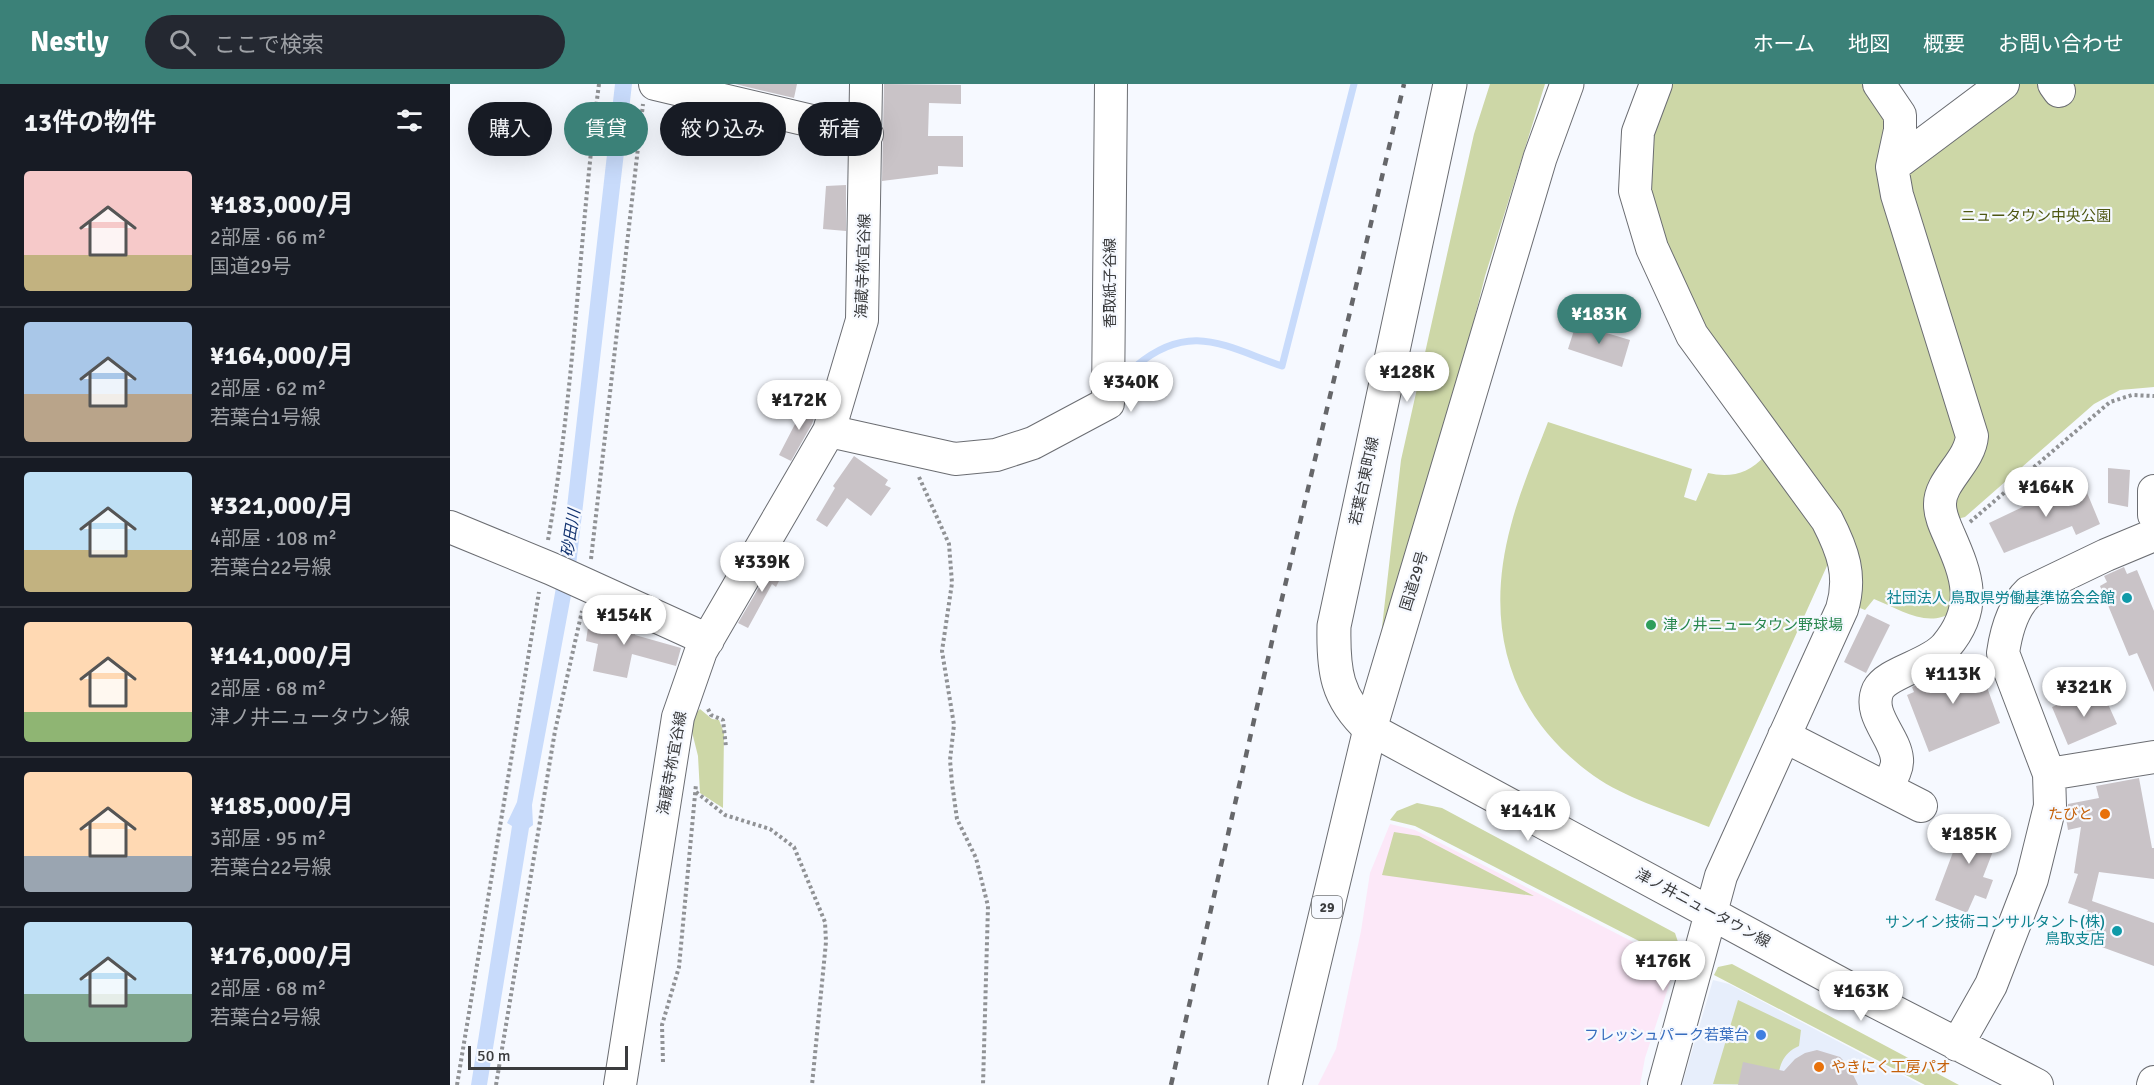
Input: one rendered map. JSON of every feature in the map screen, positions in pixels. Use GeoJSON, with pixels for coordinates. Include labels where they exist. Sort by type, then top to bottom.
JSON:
{"type":"FeatureCollection","features":[{"type":"Feature","properties":{"kind":"main road","name":"若葉台東町線"},"geometry":{"type":"LineString","coordinates":[[1370,729],[1353,714],[1340,689],[1333,660],[1334,626],[1450,84]]}},
{"type":"Feature","properties":{"kind":"main road","name":"国道29号"},"geometry":{"type":"LineString","coordinates":[[1285,1085],[1370,729],[1540,158],[1567,84]]}},
{"type":"Feature","properties":{"kind":"street"},"geometry":{"type":"LineString","coordinates":[[655,84],[798,118]]}},
{"type":"Feature","properties":{"kind":"street","name":"海蔵寺祢宜谷線"},"geometry":{"type":"LineString","coordinates":[[866,84],[866,102]]}},
{"type":"Feature","properties":{"kind":"street","name":"香取紙子谷線"},"geometry":{"type":"LineString","coordinates":[[829,431],[955,459],[996,455],[1033,443],[1108,403],[1111,84]]}},
{"type":"Feature","properties":{"kind":"street"},"geometry":{"type":"LineString","coordinates":[[1656,84],[1638,132],[1635,190],[1652,248],[1692,336],[1827,520],[1841,546],[1846,566],[1846,594],[1842,609],[1721,876],[1709,911],[1664,1085]]}},
{"type":"Feature","properties":{"kind":"street"},"geometry":{"type":"LineString","coordinates":[[1879,84],[1900,115],[1900,130],[1892,167],[1897,195],[1972,436],[1966,456],[1942,493],[1940,505],[1964,570],[1968,589],[1966,608],[1946,646],[1931,659],[1884,682],[1877,692],[1876,708],[1898,759],[1886,788]]}},
{"type":"Feature","properties":{"kind":"street"},"geometry":{"type":"LineString","coordinates":[[1892,167],[2003,84]]}},
{"type":"Feature","properties":{"kind":"street","name":"海蔵寺祢宜谷線"},"geometry":{"type":"LineString","coordinates":[[620,1085],[683,719],[701,651],[829,431],[862,320],[866,156]]}},
{"type":"Feature","properties":{"kind":"street"},"geometry":{"type":"LineString","coordinates":[[2154,491],[2154,515]]}},
{"type":"Feature","properties":{"kind":"street"},"geometry":{"type":"LineString","coordinates":[[450,527],[565,575],[708,640]]}},
{"type":"Feature","properties":{"kind":"street"},"geometry":{"type":"LineString","coordinates":[[1957,1046],[1991,985],[2032,879],[2050,806],[2049,774],[2003,653],[2005,636],[2021,600],[2029,592],[2154,535]]}},
{"type":"Feature","properties":{"kind":"street","name":"津ノ井ニュータウン線"},"geometry":{"type":"LineString","coordinates":[[1370,729],[1957,1046],[2037,1085]]}},
{"type":"Feature","properties":{"kind":"street"},"geometry":{"type":"LineString","coordinates":[[1784,735],[1921,806]]}},
{"type":"Feature","properties":{"kind":"street"},"geometry":{"type":"LineString","coordinates":[[2049,774],[2154,757]]}},
{"type":"Feature","properties":{"kind":"path"},"geometry":{"type":"LineString","coordinates":[[1953,544],[1972,519],[2110,402],[2132,395],[2154,396]]}},
{"type":"Feature","properties":{"kind":"path"},"geometry":{"type":"LineString","coordinates":[[913,450],[920,481],[949,544],[952,583],[942,651],[954,725],[950,760],[952,783],[957,819],[976,858],[988,906],[983,1085]]}},
{"type":"Feature","properties":{"kind":"path"},"geometry":{"type":"LineString","coordinates":[[683,719],[702,706],[708,709],[711,715],[723,720],[726,747]]}},
{"type":"Feature","properties":{"kind":"path"},"geometry":{"type":"LineString","coordinates":[[663,1062],[662,1024],[679,967],[696,779]]}},
{"type":"Feature","properties":{"kind":"path"},"geometry":{"type":"LineString","coordinates":[[696,792],[725,815],[770,829],[794,847],[825,922],[826,942],[812,1085]]}},
{"type":"Feature","properties":{"kind":"shaded area"},"geometry":{"type":"Polygon","coordinates":[[[1390,824],[1415,830],[1676,964],[1645,1058],[1640,1085],[1318,1085],[1336,1049],[1361,931],[1370,873],[1390,824]]]}},
{"type":"Feature","properties":{"kind":"shaded area","name":"フレッシュパーク若葉台"},"geometry":{"type":"Polygon","coordinates":[[[1713,980],[1729,984],[1921,1085],[1682,1085],[1713,980]]]}},
{"type":"Feature","properties":{"kind":"green space"},"geometry":{"type":"Polygon","coordinates":[[[1490,84],[1545,84],[1485,276],[1446,432],[1381,636],[1401,460],[1474,134],[1490,84]]]}},
{"type":"Feature","properties":{"kind":"green space"},"geometry":{"type":"Polygon","coordinates":[[[1662,84],[1869,84],[1883,101],[1964,435],[1954,462],[1955,566],[1952,612],[1943,617],[1933,619],[1913,616],[1874,599],[1865,610],[1850,604],[1853,590],[1699,335],[1650,228],[1645,142],[1662,84]]]}},
{"type":"Feature","properties":{"kind":"green space","name":"ニュータウン中央公園"},"geometry":{"type":"Polygon","coordinates":[[[2013,84],[2154,84],[2154,387],[2120,390],[2094,404],[1965,517],[1957,519],[1947,515],[1966,474],[1900,182],[2013,84]]]}},
{"type":"Feature","properties":{"kind":"green space","name":"津ノ井ニュータウン野球場"},"geometry":{"type":"Polygon","coordinates":[[[1548,422],[1692,469],[1684,497],[1696,501],[1708,473],[1731,475],[1746,471],[1764,456],[1772,459],[1831,557],[1709,827],[1612,787],[1569,756],[1544,729],[1524,700],[1511,668],[1503,635],[1500,600],[1503,563],[1519,499],[1548,422]]]}},
{"type":"Feature","properties":{"kind":"green space"},"geometry":{"type":"Polygon","coordinates":[[[700,709],[712,719],[719,720],[724,733],[723,808],[700,793],[698,756],[689,720],[700,709]]]}},
{"type":"Feature","properties":{"kind":"green space"},"geometry":{"type":"Polygon","coordinates":[[[1417,803],[1442,808],[1675,933],[1681,951],[1678,961],[1415,826],[1390,820],[1397,811],[1417,803]]]}},
{"type":"Feature","properties":{"kind":"green space"},"geometry":{"type":"Polygon","coordinates":[[[1394,832],[1419,836],[1534,896],[1382,875],[1394,832]]]}},
{"type":"Feature","properties":{"kind":"green space"},"geometry":{"type":"Polygon","coordinates":[[[1732,964],[1959,1085],[1925,1085],[1714,975],[1718,967],[1732,964]]]}},
{"type":"Feature","properties":{"kind":"green space"},"geometry":{"type":"Polygon","coordinates":[[[1738,1000],[1801,1030],[1799,1046],[1793,1049],[1782,1062],[1778,1085],[1713,1084],[1738,1000]]]}},
{"type":"Feature","properties":{"kind":"water"},"geometry":{"type":"Polygon","coordinates":[[[615,84],[632,84],[630,102],[613,102],[615,84]]]}},
{"type":"Feature","properties":{"kind":"water","name":"砂田川"},"geometry":{"type":"Polygon","coordinates":[[[607,156],[624,156],[575,574],[532,805],[533,825],[529,828],[487,1085],[471,1085],[512,826],[507,823],[517,802],[561,560],[607,156]]]}},
{"type":"Feature","properties":{"kind":"building"},"geometry":{"type":"Polygon","coordinates":[[[735,84],[797,84],[794,98],[735,84]]]}},
{"type":"Feature","properties":{"kind":"building"},"geometry":{"type":"Polygon","coordinates":[[[884,84],[961,85],[961,104],[929,103],[928,136],[963,136],[963,167],[938,166],[938,174],[882,181],[884,84]]]}},
{"type":"Feature","properties":{"kind":"building"},"geometry":{"type":"Polygon","coordinates":[[[846,185],[846,231],[823,229],[826,186],[846,185]]]}},
{"type":"Feature","properties":{"kind":"building"},"geometry":{"type":"Polygon","coordinates":[[[1576,324],[1630,340],[1622,367],[1568,349],[1576,324]]]}},
{"type":"Feature","properties":{"kind":"building"},"geometry":{"type":"Polygon","coordinates":[[[807,401],[818,406],[812,424],[791,461],[779,455],[807,401]]]}},
{"type":"Feature","properties":{"kind":"building"},"geometry":{"type":"Polygon","coordinates":[[[854,456],[888,480],[885,485],[891,488],[871,516],[847,498],[827,527],[816,520],[835,488],[833,486],[854,456]]]}},
{"type":"Feature","properties":{"kind":"building"},"geometry":{"type":"Polygon","coordinates":[[[2108,468],[2130,470],[2128,507],[2108,503],[2108,468]]]}},
{"type":"Feature","properties":{"kind":"building"},"geometry":{"type":"Polygon","coordinates":[[[2083,483],[2100,524],[2076,535],[2072,526],[2004,553],[1989,523],[2050,494],[2083,483]]]}},
{"type":"Feature","properties":{"kind":"building"},"geometry":{"type":"Polygon","coordinates":[[[775,560],[786,567],[776,587],[772,584],[748,628],[738,623],[775,560]]]}},
{"type":"Feature","properties":{"kind":"building","name":"社団法人 鳥取県労働基準協会会館"},"geometry":{"type":"Polygon","coordinates":[[[2124,567],[2127,574],[2137,570],[2154,611],[2154,692],[2137,653],[2129,656],[2100,586],[2107,582],[2104,576],[2124,567]]]}},
{"type":"Feature","properties":{"kind":"building"},"geometry":{"type":"Polygon","coordinates":[[[594,613],[610,615],[637,627],[635,635],[681,648],[676,666],[632,654],[627,678],[593,671],[598,644],[586,641],[590,614],[594,615],[594,613]]]}},
{"type":"Feature","properties":{"kind":"building"},"geometry":{"type":"Polygon","coordinates":[[[1867,614],[1890,625],[1866,673],[1844,662],[1867,614]]]}},
{"type":"Feature","properties":{"kind":"building"},"geometry":{"type":"Polygon","coordinates":[[[1976,657],[2000,723],[1929,752],[1907,695],[1914,692],[1912,687],[1976,657]]]}},
{"type":"Feature","properties":{"kind":"building"},"geometry":{"type":"Polygon","coordinates":[[[2103,693],[2117,724],[2068,745],[2052,707],[2071,699],[2073,706],[2103,693]]]}},
{"type":"Feature","properties":{"kind":"building"},"geometry":{"type":"Polygon","coordinates":[[[2139,778],[2152,848],[2154,848],[2154,879],[2099,872],[2092,901],[2154,923],[2154,966],[2077,938],[2088,910],[2068,903],[2078,874],[2074,873],[2081,827],[2068,830],[2066,818],[2068,804],[2099,798],[2096,786],[2139,778]]]}},
{"type":"Feature","properties":{"kind":"building"},"geometry":{"type":"Polygon","coordinates":[[[1967,815],[2002,828],[1983,877],[1993,880],[1986,899],[1975,895],[1967,913],[1935,900],[1967,815]]]}},
{"type":"Feature","properties":{"kind":"building","name":"やきにく工房パオ"},"geometry":{"type":"Polygon","coordinates":[[[1817,1050],[1840,1057],[1849,1066],[1858,1085],[1738,1085],[1743,1062],[1784,1071],[1795,1059],[1817,1050]]]}},
{"type":"Feature","properties":{"kind":"waterway"},"geometry":{"type":"LineString","coordinates":[[1136,366],[1155,352],[1173,344],[1191,341],[1225,345],[1282,366],[1354,84]]}},
{"type":"Feature","properties":{"kind":"railway"},"geometry":{"type":"LineString","coordinates":[[1171,1085],[1275,628],[1404,84]]}},
{"type":"Feature","properties":{"kind":"place","name":"社団法人 鳥取県労働基準協会会館"},"geometry":{"type":"Point","coordinates":[2127,598]}},
{"type":"Feature","properties":{"kind":"place","name":"津ノ井ニュータウン野球場"},"geometry":{"type":"Point","coordinates":[1651,625]}},
{"type":"Feature","properties":{"kind":"place","name":"たびと"},"geometry":{"type":"Point","coordinates":[2105,814]}},
{"type":"Feature","properties":{"kind":"place","name":"サンイン技術コンサルタント(株) 鳥取支店"},"geometry":{"type":"Point","coordinates":[2117,931]}},
{"type":"Feature","properties":{"kind":"place","name":"フレッシュパーク若葉台"},"geometry":{"type":"Point","coordinates":[1761,1035]}},
{"type":"Feature","properties":{"kind":"place","name":"やきにく工房パオ"},"geometry":{"type":"Point","coordinates":[1819,1067]}}]}
